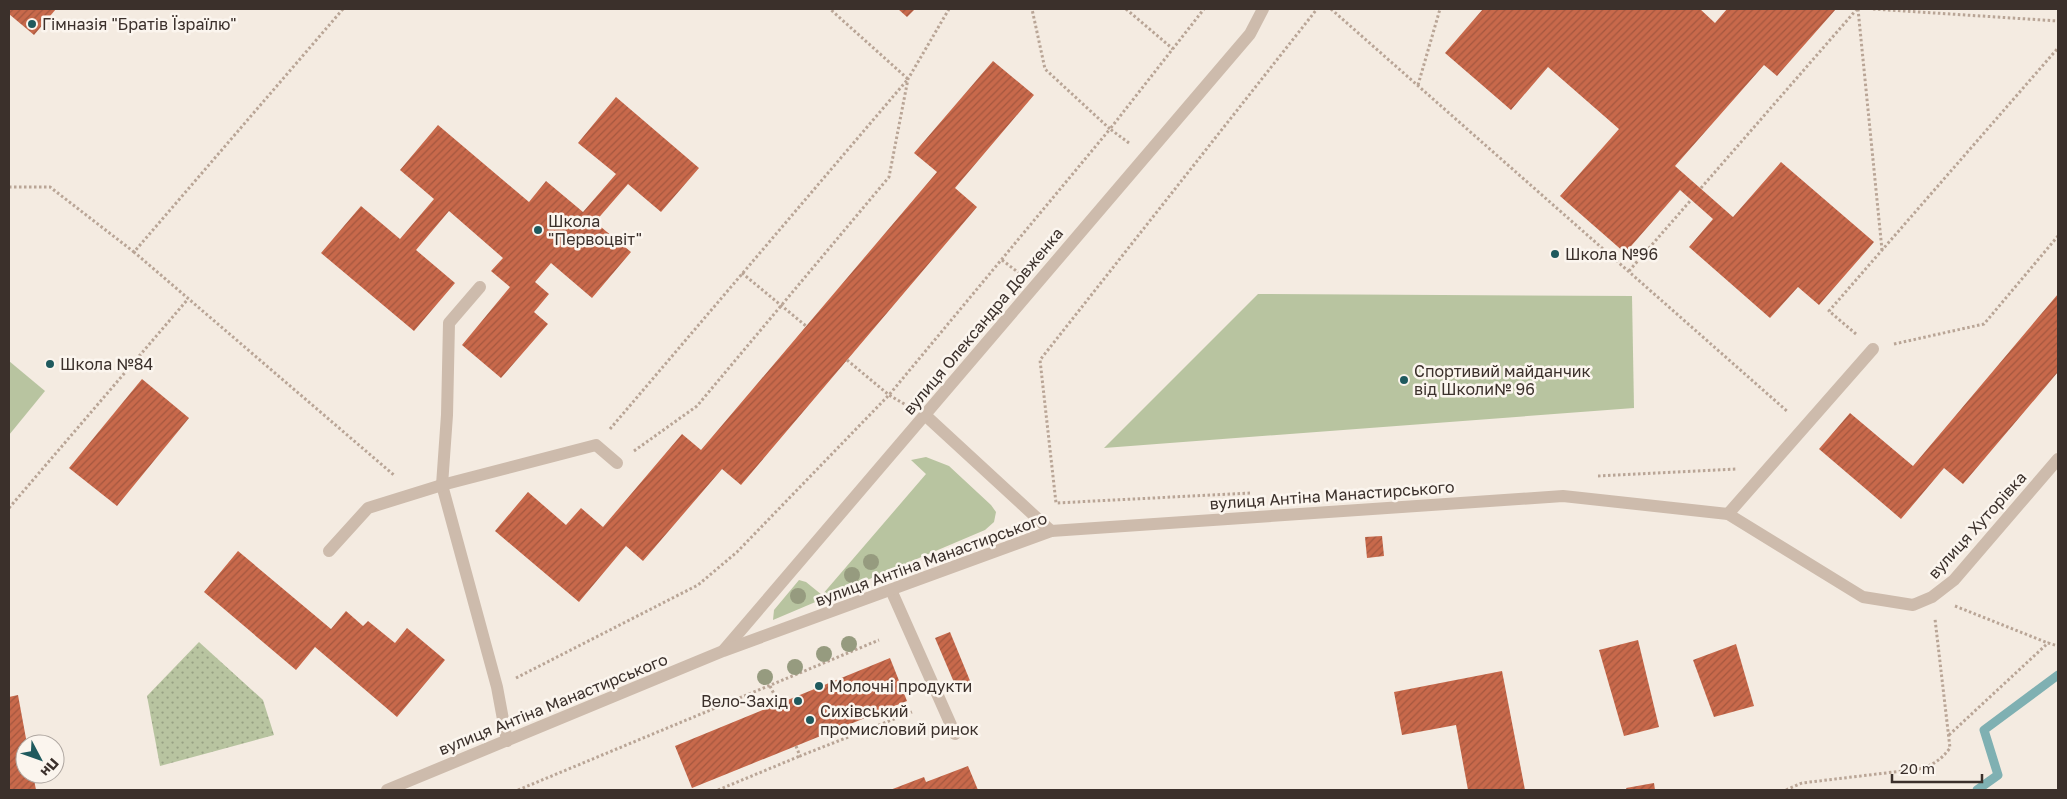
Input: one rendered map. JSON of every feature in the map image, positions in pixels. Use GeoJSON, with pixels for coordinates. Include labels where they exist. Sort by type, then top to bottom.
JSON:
{"type":"FeatureCollection","features":[{"type":"Feature","properties":{"kind":"street","name":"вулиця Олександра Довженка"},"geometry":{"type":"LineString","coordinates":[[723,652],[1250,34],[1263,9]]}},
{"type":"Feature","properties":{"kind":"street"},"geometry":{"type":"LineString","coordinates":[[480,287],[449,323],[447,415],[442,484],[497,687],[506,741]]}},
{"type":"Feature","properties":{"kind":"street"},"geometry":{"type":"LineString","coordinates":[[1728,514],[1873,349]]}},
{"type":"Feature","properties":{"kind":"street"},"geometry":{"type":"LineString","coordinates":[[925,414],[1051,531]]}},
{"type":"Feature","properties":{"kind":"street"},"geometry":{"type":"LineString","coordinates":[[329,550],[368,508],[442,484],[596,445],[617,463]]}},
{"type":"Feature","properties":{"kind":"street","name":"вулиця Хуторівка"},"geometry":{"type":"LineString","coordinates":[[1728,514],[1863,597],[1913,605],[1932,597],[1954,580],[2058,459]]}},
{"type":"Feature","properties":{"kind":"street","name":"вулиця Антіна Манастирського"},"geometry":{"type":"LineString","coordinates":[[387,790],[723,652],[1051,531],[1563,496],[1728,514]]}},
{"type":"Feature","properties":{"kind":"street"},"geometry":{"type":"LineString","coordinates":[[891,590],[955,734]]}},
{"type":"Feature","properties":{"kind":"path"},"geometry":{"type":"LineString","coordinates":[[134,252],[343,9]]}},
{"type":"Feature","properties":{"kind":"path"},"geometry":{"type":"LineString","coordinates":[[830,9],[908,79]]}},
{"type":"Feature","properties":{"kind":"path"},"geometry":{"type":"LineString","coordinates":[[596,445],[908,79],[949,9]]}},
{"type":"Feature","properties":{"kind":"path"},"geometry":{"type":"LineString","coordinates":[[1032,9],[1045,69],[1110,129]]}},
{"type":"Feature","properties":{"kind":"path"},"geometry":{"type":"LineString","coordinates":[[1126,9],[1173,49]]}},
{"type":"Feature","properties":{"kind":"path"},"geometry":{"type":"LineString","coordinates":[[497,687],[698,585],[737,552],[889,395],[1110,129],[1204,9]]}},
{"type":"Feature","properties":{"kind":"path"},"geometry":{"type":"LineString","coordinates":[[1255,493],[1056,502],[1040,360],[1317,9]]}},
{"type":"Feature","properties":{"kind":"path"},"geometry":{"type":"LineString","coordinates":[[1331,9],[1804,427]]}},
{"type":"Feature","properties":{"kind":"path"},"geometry":{"type":"LineString","coordinates":[[1418,85],[1440,9]]}},
{"type":"Feature","properties":{"kind":"path"},"geometry":{"type":"LineString","coordinates":[[1700,188],[1858,9]]}},
{"type":"Feature","properties":{"kind":"path"},"geometry":{"type":"LineString","coordinates":[[1858,9],[1882,250]]}},
{"type":"Feature","properties":{"kind":"path"},"geometry":{"type":"LineString","coordinates":[[1873,9],[2058,21]]}},
{"type":"Feature","properties":{"kind":"path"},"geometry":{"type":"LineString","coordinates":[[2058,48],[1829,311],[1873,349],[1984,324],[2058,236]]}},
{"type":"Feature","properties":{"kind":"path"},"geometry":{"type":"LineString","coordinates":[[617,463],[697,406],[888,177],[908,79]]}},
{"type":"Feature","properties":{"kind":"path"},"geometry":{"type":"LineString","coordinates":[[9,187],[50,187],[134,252],[415,493]]}},
{"type":"Feature","properties":{"kind":"path"},"geometry":{"type":"LineString","coordinates":[[1629,271],[1691,200]]}},
{"type":"Feature","properties":{"kind":"path"},"geometry":{"type":"LineString","coordinates":[[742,273],[806,326]]}},
{"type":"Feature","properties":{"kind":"path"},"geometry":{"type":"LineString","coordinates":[[9,508],[188,299]]}},
{"type":"Feature","properties":{"kind":"path"},"geometry":{"type":"LineString","coordinates":[[847,360],[889,395]]}},
{"type":"Feature","properties":{"kind":"path"},"geometry":{"type":"LineString","coordinates":[[1783,420],[1789,412]]}},
{"type":"Feature","properties":{"kind":"path"},"geometry":{"type":"LineString","coordinates":[[1592,476],[1741,469]]}},
{"type":"Feature","properties":{"kind":"path"},"geometry":{"type":"LineString","coordinates":[[1786,790],[1802,783],[1919,769],[1933,765],[1943,758],[1950,748],[1932,597],[2048,644],[2058,646]]}},
{"type":"Feature","properties":{"kind":"path"},"geometry":{"type":"LineString","coordinates":[[518,790],[879,640]]}},
{"type":"Feature","properties":{"kind":"path"},"geometry":{"type":"LineString","coordinates":[[1949,735],[2048,644]]}},
{"type":"Feature","properties":{"kind":"path"},"geometry":{"type":"LineString","coordinates":[[770,686],[779,704]]}},
{"type":"Feature","properties":{"kind":"path"},"geometry":{"type":"LineString","coordinates":[[718,790],[912,712]]}},
{"type":"Feature","properties":{"kind":"path"},"geometry":{"type":"LineString","coordinates":[[796,746],[800,756]]}},
{"type":"Feature","properties":{"kind":"green space","name":"Спортивий майданчик від Школи№ 96"},"geometry":{"type":"Polygon","coordinates":[[[1258,294],[1632,296],[1634,408],[1104,448],[1258,294]]]}},
{"type":"Feature","properties":{"kind":"green space"},"geometry":{"type":"Polygon","coordinates":[[[9,361],[45,391],[9,435],[9,361]]]}},
{"type":"Feature","properties":{"kind":"green space"},"geometry":{"type":"Polygon","coordinates":[[[926,457],[949,466],[991,505],[996,512],[994,522],[985,530],[773,620],[774,610],[799,580],[806,582],[822,595],[926,474],[911,460],[926,457]]]}},
{"type":"Feature","properties":{"kind":"green space"},"geometry":{"type":"Polygon","coordinates":[[[199,642],[263,700],[274,735],[160,766],[147,696],[199,642]]]}},
{"type":"Feature","properties":{"kind":"building","name":"Гімназія \"Братів Їзраїлю\""},"geometry":{"type":"Polygon","coordinates":[[[9,9],[56,9],[34,35],[9,14],[9,9]]]}},
{"type":"Feature","properties":{"kind":"building"},"geometry":{"type":"Polygon","coordinates":[[[898,9],[915,9],[907,17],[898,9]]]}},
{"type":"Feature","properties":{"kind":"building"},"geometry":{"type":"Polygon","coordinates":[[[1483,9],[1700,9],[1715,23],[1727,9],[1836,9],[1777,76],[1764,65],[1675,166],[1733,217],[1781,162],[1874,242],[1819,305],[1798,287],[1770,318],[1689,247],[1713,219],[1680,190],[1625,253],[1560,196],[1619,129],[1548,67],[1511,110],[1445,53],[1483,9]]]}},
{"type":"Feature","properties":{"kind":"building"},"geometry":{"type":"Polygon","coordinates":[[[993,61],[1034,95],[955,188],[977,207],[741,485],[722,469],[643,561],[626,546],[579,602],[495,531],[528,492],[566,525],[581,508],[603,527],[682,434],[701,450],[937,172],[914,153],[993,61]]]}},
{"type":"Feature","properties":{"kind":"building","name":"Школа \"Первоцвіт\""},"geometry":{"type":"Polygon","coordinates":[[[616,97],[699,168],[661,212],[628,184],[595,222],[631,252],[592,298],[551,263],[535,282],[549,294],[534,312],[548,324],[501,378],[462,345],[510,287],[491,271],[503,258],[449,211],[416,250],[455,283],[414,331],[321,253],[361,206],[400,239],[434,199],[400,170],[438,125],[529,202],[546,181],[583,212],[616,174],[578,143],[616,97]]]}},
{"type":"Feature","properties":{"kind":"building"},"geometry":{"type":"Polygon","coordinates":[[[2058,294],[2058,372],[1963,484],[1944,468],[1901,519],[1819,449],[1850,413],[1913,466],[2058,294]]]}},
{"type":"Feature","properties":{"kind":"building"},"geometry":{"type":"Polygon","coordinates":[[[142,379],[189,418],[117,506],[69,468],[142,379]]]}},
{"type":"Feature","properties":{"kind":"building"},"geometry":{"type":"Polygon","coordinates":[[[1382,536],[1384,556],[1367,558],[1365,537],[1382,536]]]}},
{"type":"Feature","properties":{"kind":"building"},"geometry":{"type":"Polygon","coordinates":[[[238,551],[331,629],[346,611],[363,626],[368,621],[395,643],[407,628],[445,660],[397,717],[315,647],[296,670],[204,592],[238,551]]]}},
{"type":"Feature","properties":{"kind":"building"},"geometry":{"type":"Polygon","coordinates":[[[950,632],[973,688],[959,694],[935,638],[950,632]]]}},
{"type":"Feature","properties":{"kind":"building"},"geometry":{"type":"Polygon","coordinates":[[[1638,640],[1659,727],[1624,736],[1599,650],[1638,640]]]}},
{"type":"Feature","properties":{"kind":"building"},"geometry":{"type":"Polygon","coordinates":[[[1736,644],[1754,706],[1714,717],[1693,660],[1736,644]]]}},
{"type":"Feature","properties":{"kind":"building"},"geometry":{"type":"Polygon","coordinates":[[[890,658],[907,701],[692,788],[675,746],[890,658]]]}},
{"type":"Feature","properties":{"kind":"building"},"geometry":{"type":"Polygon","coordinates":[[[1502,671],[1525,790],[1468,790],[1456,725],[1402,735],[1394,692],[1502,671]]]}},
{"type":"Feature","properties":{"kind":"building"},"geometry":{"type":"Polygon","coordinates":[[[18,695],[25,734],[15,734],[15,784],[35,784],[36,790],[9,790],[9,697],[18,695]]]}},
{"type":"Feature","properties":{"kind":"building"},"geometry":{"type":"Polygon","coordinates":[[[968,766],[978,790],[890,790],[924,777],[926,782],[968,766]]]}},
{"type":"Feature","properties":{"kind":"building"},"geometry":{"type":"Polygon","coordinates":[[[1654,783],[1655,790],[1627,790],[1626,788],[1654,783]]]}},
{"type":"Feature","properties":{"kind":"waterway"},"geometry":{"type":"LineString","coordinates":[[1977,790],[1998,775],[1984,730],[2058,675]]}},
{"type":"Feature","properties":{"kind":"place","name":"Гімназія \"Братів Їзраїлю\""},"geometry":{"type":"Point","coordinates":[32,24]}},
{"type":"Feature","properties":{"kind":"place","name":"Школа \"Первоцвіт\""},"geometry":{"type":"Point","coordinates":[538,230]}},
{"type":"Feature","properties":{"kind":"place","name":"Школа №96"},"geometry":{"type":"Point","coordinates":[1555,254]}},
{"type":"Feature","properties":{"kind":"place","name":"Школа №84"},"geometry":{"type":"Point","coordinates":[50,364]}},
{"type":"Feature","properties":{"kind":"place","name":"Спортивий майданчик від Школи№ 96"},"geometry":{"type":"Point","coordinates":[1404,380]}},
{"type":"Feature","properties":{"kind":"place","name":"Молочні продукти"},"geometry":{"type":"Point","coordinates":[819,686]}},
{"type":"Feature","properties":{"kind":"place","name":"Вело-Захід"},"geometry":{"type":"Point","coordinates":[798,701]}},
{"type":"Feature","properties":{"kind":"place","name":"Сихівський промисловий ринок"},"geometry":{"type":"Point","coordinates":[810,720]}}]}
